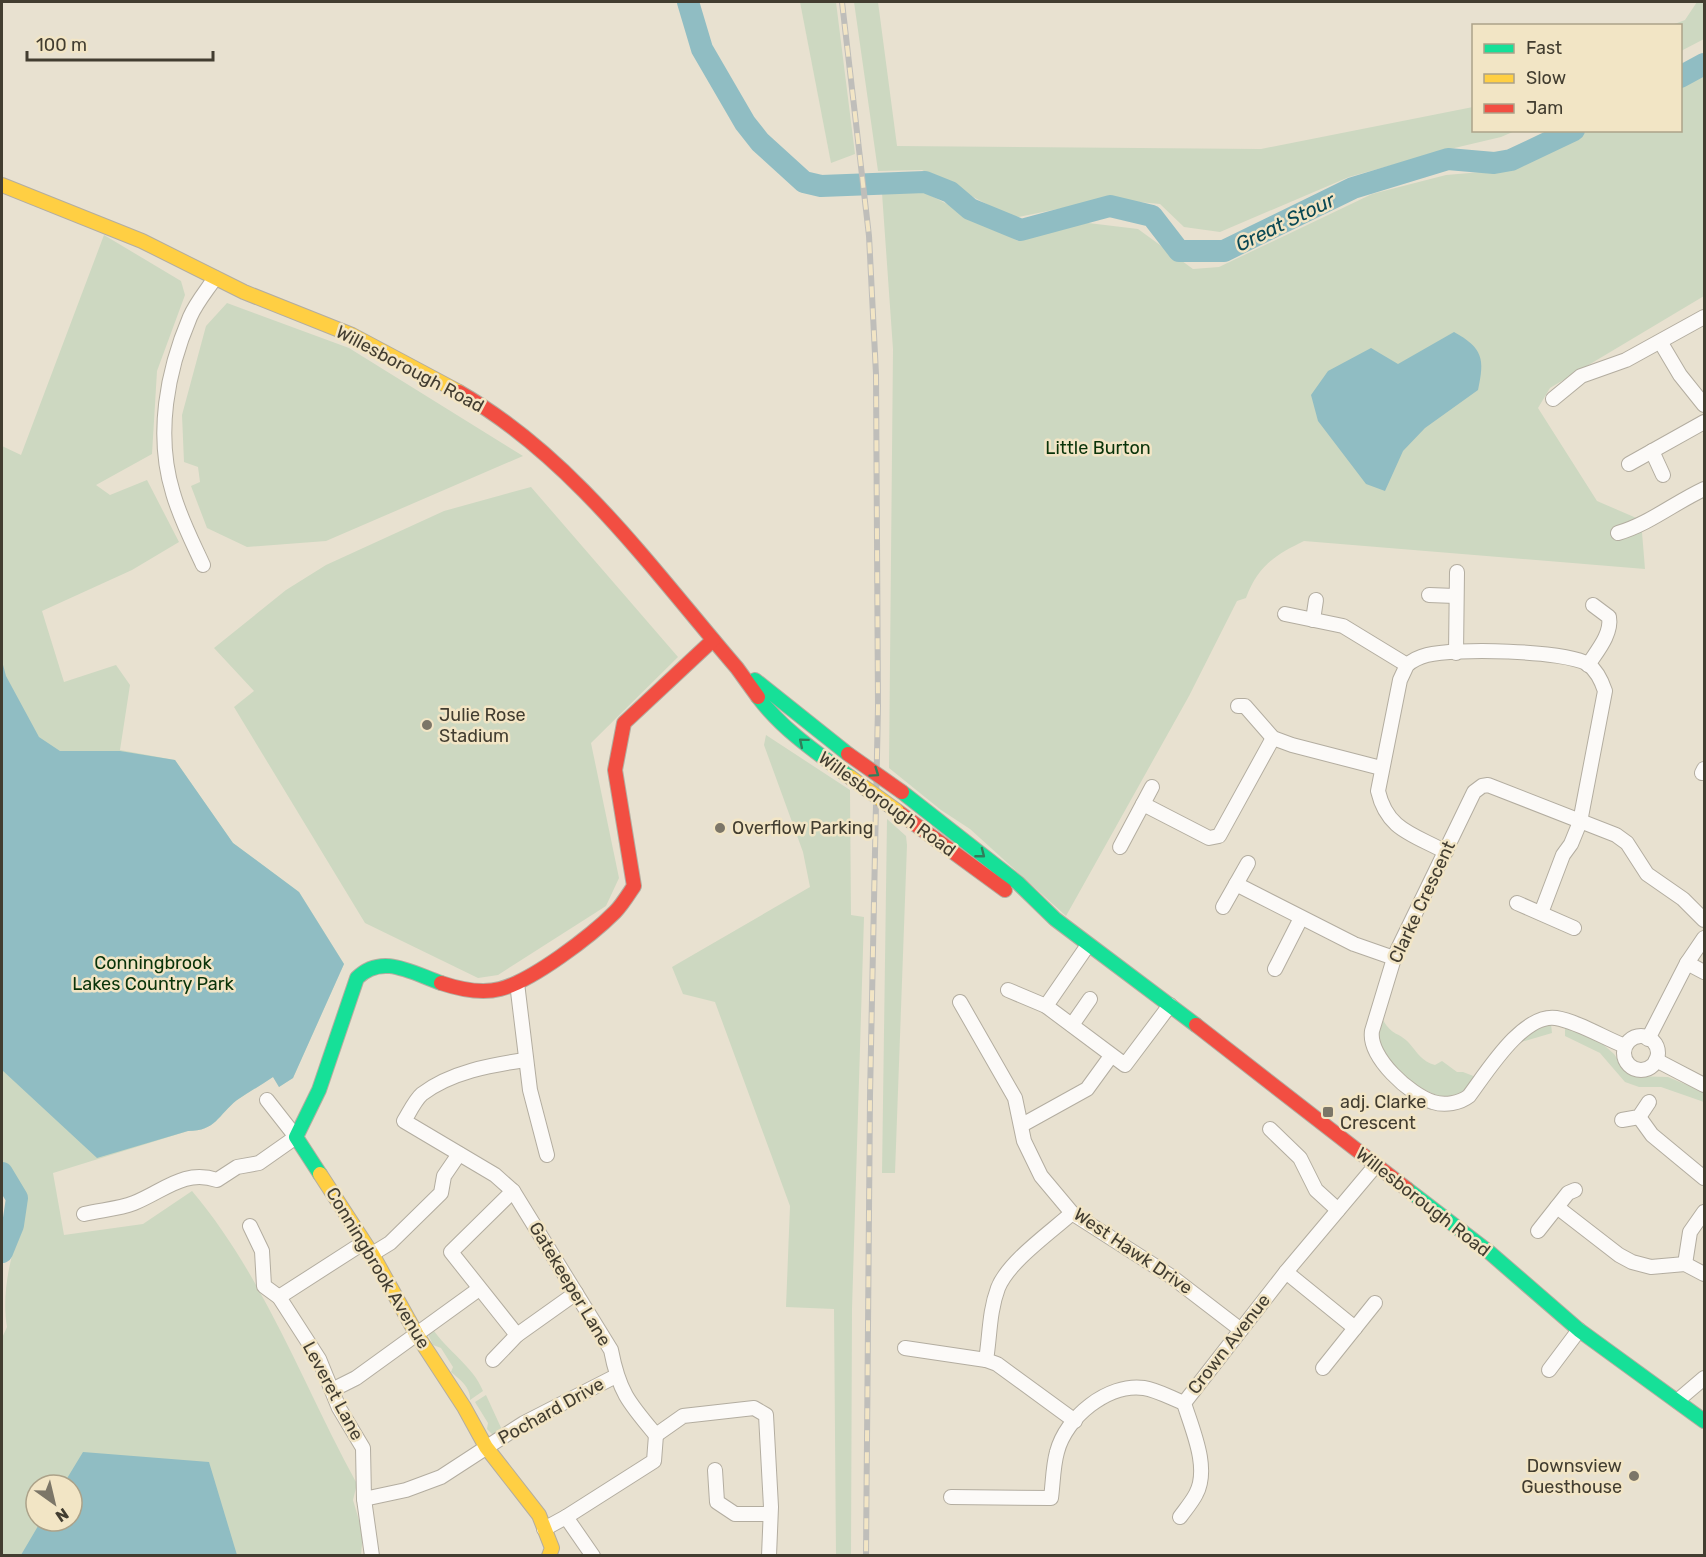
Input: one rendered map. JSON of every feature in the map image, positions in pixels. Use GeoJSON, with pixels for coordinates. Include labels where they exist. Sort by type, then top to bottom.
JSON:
{"type":"FeatureCollection","features":[{"type":"Feature","properties":{"kind":"main road","name":"Willesborough Road"},"geometry":{"type":"LineString","coordinates":[[2,185],[142,241],[215,278],[352,335],[461,393],[511,425],[566,471],[737,668],[771,714],[806,745],[1009,894],[1055,919]]}},
{"type":"Feature","properties":{"kind":"main road"},"geometry":{"type":"LineString","coordinates":[[296,1137],[319,1090],[357,978],[367,968],[386,964],[461,990],[498,990],[517,983],[577,944],[616,911],[634,886],[615,770],[624,723],[713,640]]}},
{"type":"Feature","properties":{"kind":"main road","name":"Willesborough Road"},"geometry":{"type":"LineString","coordinates":[[737,668],[1018,883],[1055,919],[1088,945],[1170,1005],[1489,1252],[1579,1330],[1704,1421]]}},
{"type":"Feature","properties":{"kind":"main road","name":"Conningbrook Avenue"},"geometry":{"type":"LineString","coordinates":[[296,1137],[309,1153],[417,1335],[465,1407],[486,1447],[539,1515],[552,1548],[549,1556]]}},
{"type":"Feature","properties":{"kind":"street"},"geometry":{"type":"LineString","coordinates":[[203,565],[172,492],[166,462],[164,416],[172,369],[191,315],[215,278]]}},
{"type":"Feature","properties":{"kind":"street"},"geometry":{"type":"LineString","coordinates":[[1553,399],[1581,376],[1622,362],[1661,344],[1704,317]]}},
{"type":"Feature","properties":{"kind":"street"},"geometry":{"type":"LineString","coordinates":[[1661,344],[1680,375],[1704,405]]}},
{"type":"Feature","properties":{"kind":"street"},"geometry":{"type":"LineString","coordinates":[[1629,464],[1704,422]]}},
{"type":"Feature","properties":{"kind":"street"},"geometry":{"type":"LineString","coordinates":[[1652,451],[1663,475]]}},
{"type":"Feature","properties":{"kind":"street"},"geometry":{"type":"LineString","coordinates":[[1618,533],[1641,526],[1656,514],[1704,489]]}},
{"type":"Feature","properties":{"kind":"street"},"geometry":{"type":"LineString","coordinates":[[1456,653],[1457,572]]}},
{"type":"Feature","properties":{"kind":"street"},"geometry":{"type":"LineString","coordinates":[[1429,595],[1455,596]]}},
{"type":"Feature","properties":{"kind":"street"},"geometry":{"type":"LineString","coordinates":[[1312,620],[1316,600]]}},
{"type":"Feature","properties":{"kind":"street"},"geometry":{"type":"LineString","coordinates":[[1588,665],[1603,643],[1610,625],[1609,617],[1593,605]]}},
{"type":"Feature","properties":{"kind":"street"},"geometry":{"type":"LineString","coordinates":[[1285,614],[1343,626],[1407,665]]}},
{"type":"Feature","properties":{"kind":"street"},"geometry":{"type":"LineString","coordinates":[[1446,852],[1394,824],[1385,815],[1378,791],[1400,680],[1407,665],[1430,654],[1534,652],[1572,658],[1588,665],[1603,683],[1605,691],[1580,822],[1571,844],[1563,855],[1541,913]]}},
{"type":"Feature","properties":{"kind":"street"},"geometry":{"type":"LineString","coordinates":[[1238,706],[1245,706],[1273,738],[1292,746],[1381,768]]}},
{"type":"Feature","properties":{"kind":"street"},"geometry":{"type":"LineString","coordinates":[[1143,804],[1209,838],[1219,836],[1273,738]]}},
{"type":"Feature","properties":{"kind":"street","name":"Clarke Crescent"},"geometry":{"type":"LineString","coordinates":[[1625,1046],[1557,1018],[1540,1020],[1522,1029],[1464,1099],[1446,1104],[1421,1096],[1388,1069],[1377,1055],[1371,1040],[1394,958],[1418,904],[1474,792],[1482,786],[1616,834],[1626,843],[1647,874],[1683,899],[1704,920]]}},
{"type":"Feature","properties":{"kind":"street"},"geometry":{"type":"LineString","coordinates":[[1120,847],[1152,788]]}},
{"type":"Feature","properties":{"kind":"street"},"geometry":{"type":"LineString","coordinates":[[1223,907],[1248,863]]}},
{"type":"Feature","properties":{"kind":"street"},"geometry":{"type":"LineString","coordinates":[[1236,884],[1354,944],[1394,958]]}},
{"type":"Feature","properties":{"kind":"street"},"geometry":{"type":"LineString","coordinates":[[1517,903],[1574,928]]}},
{"type":"Feature","properties":{"kind":"street"},"geometry":{"type":"LineString","coordinates":[[1275,969],[1301,918]]}},
{"type":"Feature","properties":{"kind":"street"},"geometry":{"type":"LineString","coordinates":[[1648,1039],[1687,963],[1704,938]]}},
{"type":"Feature","properties":{"kind":"street"},"geometry":{"type":"LineString","coordinates":[[1046,1006],[1088,945]]}},
{"type":"Feature","properties":{"kind":"street"},"geometry":{"type":"LineString","coordinates":[[1687,963],[1704,972]]}},
{"type":"Feature","properties":{"kind":"street"},"geometry":{"type":"LineString","coordinates":[[517,983],[525,1060],[547,1155]]}},
{"type":"Feature","properties":{"kind":"street"},"geometry":{"type":"LineString","coordinates":[[1008,990],[1046,1006],[1125,1065],[1170,1005]]}},
{"type":"Feature","properties":{"kind":"street"},"geometry":{"type":"LineString","coordinates":[[1072,1025],[1090,999]]}},
{"type":"Feature","properties":{"kind":"street","name":"West Hawk Drive"},"geometry":{"type":"LineString","coordinates":[[960,1002],[1014,1098],[1031,1161],[1072,1213],[1172,1277],[1241,1330]]}},
{"type":"Feature","properties":{"kind":"street"},"geometry":{"type":"LineString","coordinates":[[1636,1037],[1648,1039],[1656,1048],[1656,1060],[1646,1069],[1633,1068],[1625,1059],[1625,1046],[1636,1037]]}},
{"type":"Feature","properties":{"kind":"street"},"geometry":{"type":"LineString","coordinates":[[1022,1125],[1087,1089],[1111,1056]]}},
{"type":"Feature","properties":{"kind":"street","name":"Gatekeeper Lane"},"geometry":{"type":"LineString","coordinates":[[525,1060],[462,1074],[421,1095],[404,1121],[495,1175],[513,1191],[610,1350],[616,1376],[625,1398],[656,1435]]}},
{"type":"Feature","properties":{"kind":"street"},"geometry":{"type":"LineString","coordinates":[[1656,1060],[1704,1084]]}},
{"type":"Feature","properties":{"kind":"street"},"geometry":{"type":"LineString","coordinates":[[84,1214],[133,1203],[170,1185],[194,1177],[201,1175],[217,1180],[237,1167],[259,1163],[296,1137],[267,1100]]}},
{"type":"Feature","properties":{"kind":"street"},"geometry":{"type":"LineString","coordinates":[[1622,1119],[1639,1117],[1649,1102]]}},
{"type":"Feature","properties":{"kind":"street"},"geometry":{"type":"LineString","coordinates":[[1639,1117],[1652,1135],[1704,1178]]}},
{"type":"Feature","properties":{"kind":"street"},"geometry":{"type":"LineString","coordinates":[[1270,1129],[1300,1158],[1316,1190],[1338,1210]]}},
{"type":"Feature","properties":{"kind":"street"},"geometry":{"type":"LineString","coordinates":[[279,1297],[367,1248],[390,1243],[441,1193],[444,1176],[459,1154]]}},
{"type":"Feature","properties":{"kind":"street","name":"Crown Avenue"},"geometry":{"type":"LineString","coordinates":[[951,1497],[1051,1498],[1057,1451],[1075,1421],[1095,1401],[1124,1388],[1145,1388],[1184,1403],[1286,1272],[1376,1165]]}},
{"type":"Feature","properties":{"kind":"street"},"geometry":{"type":"LineString","coordinates":[[1538,1231],[1568,1193],[1575,1190]]}},
{"type":"Feature","properties":{"kind":"street"},"geometry":{"type":"LineString","coordinates":[[513,1191],[451,1252],[478,1289],[517,1335]]}},
{"type":"Feature","properties":{"kind":"street"},"geometry":{"type":"LineString","coordinates":[[1557,1207],[1619,1255],[1632,1262],[1651,1267],[1685,1264],[1704,1274]]}},
{"type":"Feature","properties":{"kind":"street"},"geometry":{"type":"LineString","coordinates":[[1685,1264],[1690,1232],[1704,1212]]}},
{"type":"Feature","properties":{"kind":"street"},"geometry":{"type":"LineString","coordinates":[[986,1360],[989,1322],[999,1286],[1014,1265],[1072,1213]]}},
{"type":"Feature","properties":{"kind":"street","name":"Leveret Lane"},"geometry":{"type":"LineString","coordinates":[[250,1226],[262,1251],[264,1286],[279,1297],[319,1359],[339,1408],[364,1453],[362,1465],[364,1499],[372,1556]]}},
{"type":"Feature","properties":{"kind":"street"},"geometry":{"type":"LineString","coordinates":[[1286,1272],[1355,1328]]}},
{"type":"Feature","properties":{"kind":"street"},"geometry":{"type":"LineString","coordinates":[[332,1390],[356,1378],[478,1289]]}},
{"type":"Feature","properties":{"kind":"street"},"geometry":{"type":"LineString","coordinates":[[493,1360],[517,1335],[576,1293]]}},
{"type":"Feature","properties":{"kind":"street"},"geometry":{"type":"LineString","coordinates":[[1323,1368],[1375,1303]]}},
{"type":"Feature","properties":{"kind":"street"},"geometry":{"type":"LineString","coordinates":[[1549,1370],[1579,1330]]}},
{"type":"Feature","properties":{"kind":"street"},"geometry":{"type":"LineString","coordinates":[[905,1348],[986,1360],[997,1364],[1075,1421]]}},
{"type":"Feature","properties":{"kind":"street","name":"Pochard Drive"},"geometry":{"type":"LineString","coordinates":[[364,1499],[406,1490],[441,1477],[486,1447],[571,1398],[616,1376]]}},
{"type":"Feature","properties":{"kind":"street"},"geometry":{"type":"LineString","coordinates":[[1677,1401],[1704,1378]]}},
{"type":"Feature","properties":{"kind":"street"},"geometry":{"type":"LineString","coordinates":[[1180,1517],[1197,1493],[1201,1470],[1194,1433],[1184,1403]]}},
{"type":"Feature","properties":{"kind":"street"},"geometry":{"type":"LineString","coordinates":[[544,1528],[566,1517],[654,1461],[656,1435],[683,1416],[754,1408],[766,1415],[771,1507],[769,1556]]}},
{"type":"Feature","properties":{"kind":"street"},"geometry":{"type":"LineString","coordinates":[[715,1470],[717,1502],[735,1514],[769,1514]]}},
{"type":"Feature","properties":{"kind":"street"},"geometry":{"type":"LineString","coordinates":[[566,1517],[593,1556]]}},
{"type":"Feature","properties":{"kind":"green space"},"geometry":{"type":"Polygon","coordinates":[[[800,2],[836,2],[855,154],[831,163],[800,2]]]}},
{"type":"Feature","properties":{"kind":"green space"},"geometry":{"type":"Polygon","coordinates":[[[854,2],[878,2],[897,146],[1261,149],[1472,107],[1472,132],[1513,132],[1349,177],[1220,232],[1184,227],[1160,204],[1107,199],[1013,218],[922,170],[878,171],[854,2]]]}},
{"type":"Feature","properties":{"kind":"green space"},"geometry":{"type":"Polygon","coordinates":[[[1697,2],[1704,2],[1704,39],[1682,50],[1682,24],[1675,24],[1685,20],[1697,2]]]}},
{"type":"Feature","properties":{"kind":"green space","name":"Little Burton"},"geometry":{"type":"Polygon","coordinates":[[[1704,73],[1704,296],[1550,388],[1538,408],[1597,501],[1641,520],[1645,569],[1304,541],[1284,551],[1262,570],[1246,598],[1237,601],[1189,696],[1066,916],[970,829],[941,810],[889,768],[893,349],[882,193],[920,190],[1018,241],[1080,222],[1138,229],[1193,269],[1219,267],[1372,194],[1446,175],[1505,170],[1586,132],[1682,132],[1682,84],[1704,73]]]}},
{"type":"Feature","properties":{"kind":"green space","name":"Conningbrook Lakes Country Park"},"geometry":{"type":"Polygon","coordinates":[[[104,235],[181,281],[185,295],[157,371],[152,454],[96,485],[110,495],[147,480],[179,542],[132,570],[42,611],[64,682],[116,665],[130,685],[120,750],[175,760],[233,843],[299,892],[344,964],[293,1078],[279,1087],[273,1077],[237,1100],[216,1121],[205,1128],[188,1131],[53,1173],[64,1235],[143,1224],[192,1191],[218,1224],[262,1295],[357,1484],[353,1500],[363,1534],[361,1555],[2,1555],[2,1338],[7,1327],[5,1296],[7,1281],[24,1206],[2,1168],[2,446],[21,455],[104,235]]]}},
{"type":"Feature","properties":{"kind":"green space"},"geometry":{"type":"Polygon","coordinates":[[[227,303],[349,348],[523,456],[326,541],[247,547],[207,528],[191,486],[200,482],[198,467],[184,462],[182,415],[206,326],[227,303]]]}},
{"type":"Feature","properties":{"kind":"green space","name":"Julie Rose Stadium"},"geometry":{"type":"Polygon","coordinates":[[[531,487],[678,657],[591,743],[619,878],[606,906],[498,975],[478,978],[365,923],[234,707],[254,691],[214,648],[286,590],[326,565],[444,511],[531,487]]]}},
{"type":"Feature","properties":{"kind":"green space"},"geometry":{"type":"Polygon","coordinates":[[[766,735],[850,790],[851,915],[864,917],[852,1309],[851,1555],[836,1555],[834,1309],[786,1307],[790,1206],[715,1002],[683,994],[672,967],[810,887],[803,852],[764,745],[766,735]]]}},
{"type":"Feature","properties":{"kind":"green space"},"geometry":{"type":"Polygon","coordinates":[[[887,819],[906,836],[907,845],[895,1173],[882,1173],[887,819]]]}},
{"type":"Feature","properties":{"kind":"green space"},"geometry":{"type":"Polygon","coordinates":[[[1383,1020],[1389,1029],[1405,1040],[1427,1062],[1435,1065],[1442,1061],[1457,1072],[1476,1077],[1462,1093],[1451,1097],[1434,1094],[1414,1083],[1388,1062],[1381,1052],[1378,1033],[1383,1020]]]}},
{"type":"Feature","properties":{"kind":"green space"},"geometry":{"type":"Polygon","coordinates":[[[1551,1024],[1552,1033],[1521,1042],[1534,1028],[1551,1024]]]}},
{"type":"Feature","properties":{"kind":"green space"},"geometry":{"type":"Polygon","coordinates":[[[1565,1026],[1598,1040],[1614,1054],[1626,1072],[1633,1076],[1668,1077],[1704,1092],[1704,1102],[1661,1087],[1639,1087],[1625,1082],[1600,1053],[1565,1036],[1565,1026]]]}},
{"type":"Feature","properties":{"kind":"green space"},"geometry":{"type":"Polygon","coordinates":[[[432,1328],[479,1382],[483,1391],[470,1400],[467,1387],[451,1372],[453,1367],[441,1348],[433,1345],[427,1332],[432,1328]]]}},
{"type":"Feature","properties":{"kind":"green space"},"geometry":{"type":"Polygon","coordinates":[[[486,1395],[503,1432],[494,1436],[487,1429],[488,1423],[475,1402],[486,1395]]]}},
{"type":"Feature","properties":{"kind":"water"},"geometry":{"type":"Polygon","coordinates":[[[1454,332],[1471,343],[1480,355],[1481,370],[1478,390],[1425,428],[1403,451],[1385,491],[1366,484],[1318,421],[1311,395],[1328,371],[1371,348],[1398,364],[1454,332]]]}},
{"type":"Feature","properties":{"kind":"water"},"geometry":{"type":"Polygon","coordinates":[[[2,661],[6,676],[39,737],[60,751],[120,751],[175,760],[233,843],[299,892],[344,964],[293,1078],[279,1087],[273,1077],[237,1100],[216,1121],[205,1128],[97,1158],[2,1070],[2,661]]]}},
{"type":"Feature","properties":{"kind":"water"},"geometry":{"type":"Polygon","coordinates":[[[83,1452],[209,1462],[237,1555],[21,1555],[34,1533],[84,1533],[84,1473],[70,1473],[83,1452]]]}},
{"type":"Feature","properties":{"kind":"waterway","name":"Great Stour"},"geometry":{"type":"LineString","coordinates":[[688,2],[702,49],[745,123],[760,142],[804,182],[821,186],[925,182],[950,192],[970,209],[1021,230],[1110,206],[1152,216],[1179,251],[1224,251],[1353,188],[1448,159],[1494,163],[1511,160],[1570,132]]}},
{"type":"Feature","properties":{"kind":"waterway","name":"Great Stour"},"geometry":{"type":"LineString","coordinates":[[1682,76],[1704,64]]}},
{"type":"Feature","properties":{"kind":"waterway","name":"Great Stour"},"geometry":{"type":"LineString","coordinates":[[2,1173],[17,1198],[13,1225],[2,1252]]}},
{"type":"Feature","properties":{"kind":"railway"},"geometry":{"type":"LineString","coordinates":[[842,2],[869,236],[876,374],[878,706],[870,1096],[866,1556]]}},
{"type":"Feature","properties":{"kind":"traffic: fast"},"geometry":{"type":"LineString","coordinates":[[755,680],[848,754]]}},
{"type":"Feature","properties":{"kind":"traffic: fast"},"geometry":{"type":"LineString","coordinates":[[758,697],[789,730],[850,777]]}},
{"type":"Feature","properties":{"kind":"traffic: fast"},"geometry":{"type":"LineString","coordinates":[[902,792],[1018,883],[1055,919],[1196,1025]]}},
{"type":"Feature","properties":{"kind":"traffic: fast"},"geometry":{"type":"LineString","coordinates":[[320,1174],[296,1137],[319,1090],[357,978],[367,971],[387,966],[408,970],[441,983]]}},
{"type":"Feature","properties":{"kind":"traffic: fast"},"geometry":{"type":"LineString","coordinates":[[1407,1189],[1489,1252],[1579,1330],[1704,1421]]}},
{"type":"Feature","properties":{"kind":"traffic: slow"},"geometry":{"type":"LineString","coordinates":[[2,185],[142,241],[244,292],[352,335],[459,392]]}},
{"type":"Feature","properties":{"kind":"traffic: slow"},"geometry":{"type":"LineString","coordinates":[[850,777],[897,811]]}},
{"type":"Feature","properties":{"kind":"traffic: slow"},"geometry":{"type":"LineString","coordinates":[[320,1174],[372,1254],[417,1335],[464,1407],[486,1447],[539,1515],[552,1548],[549,1556]]}},
{"type":"Feature","properties":{"kind":"traffic: jam"},"geometry":{"type":"LineString","coordinates":[[459,392],[500,418],[575,482],[642,554],[737,668],[758,697]]}},
{"type":"Feature","properties":{"kind":"traffic: jam"},"geometry":{"type":"LineString","coordinates":[[441,983],[478,991],[500,989],[513,984],[560,957],[604,922],[620,906],[634,886],[615,770],[624,723],[713,640]]}},
{"type":"Feature","properties":{"kind":"traffic: jam"},"geometry":{"type":"LineString","coordinates":[[848,754],[902,792]]}},
{"type":"Feature","properties":{"kind":"traffic: jam"},"geometry":{"type":"LineString","coordinates":[[897,811],[1005,890]]}},
{"type":"Feature","properties":{"kind":"traffic: jam"},"geometry":{"type":"LineString","coordinates":[[1196,1025],[1407,1189]]}},
{"type":"Feature","properties":{"kind":"place","name":"Julie Rose Stadium"},"geometry":{"type":"Point","coordinates":[427,725]}},
{"type":"Feature","properties":{"kind":"place","name":"Overflow Parking"},"geometry":{"type":"Point","coordinates":[720,828]}},
{"type":"Feature","properties":{"kind":"place","name":"adj. Clarke Crescent"},"geometry":{"type":"Point","coordinates":[1328,1112]}},
{"type":"Feature","properties":{"kind":"place","name":"Downsview Guesthouse"},"geometry":{"type":"Point","coordinates":[1634,1476]}}]}
